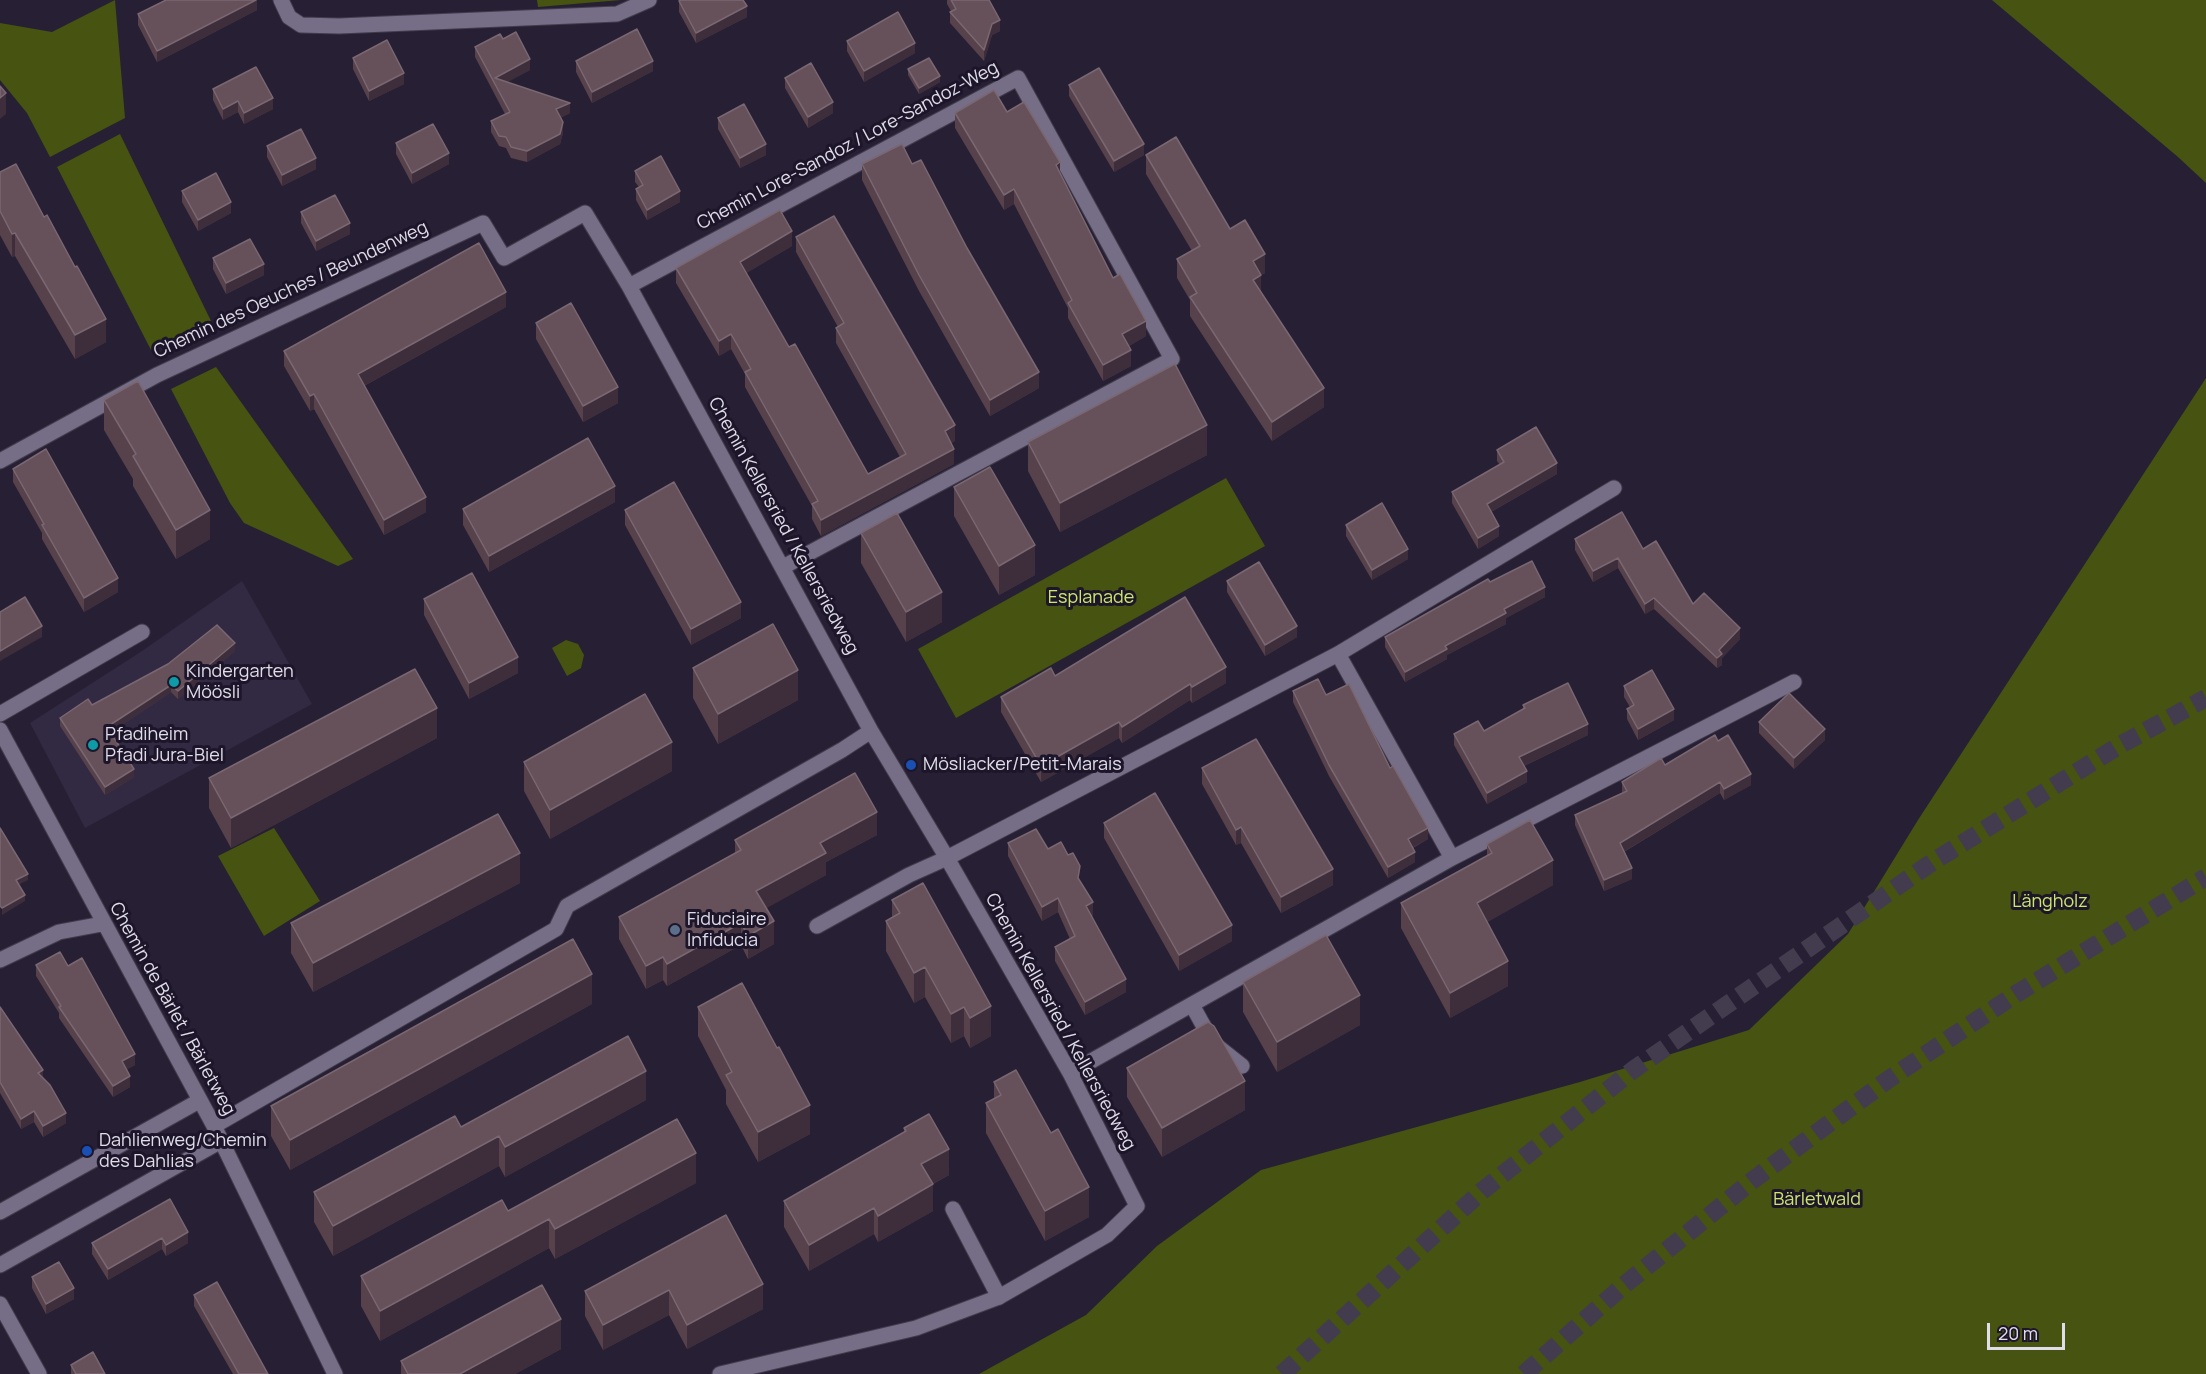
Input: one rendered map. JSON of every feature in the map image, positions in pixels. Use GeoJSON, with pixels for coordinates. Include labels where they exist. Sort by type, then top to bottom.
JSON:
{"type":"FeatureCollection","features":[{"type":"Feature","properties":{"kind":"street"},"geometry":{"type":"LineString","coordinates":[[281,0],[289,17],[301,25],[339,26],[617,14],[649,0]]}},
{"type":"Feature","properties":{"kind":"street","name":"Chemin Lore-Sandoz / Lore-Sandoz-Weg"},"geometry":{"type":"LineString","coordinates":[[629,286],[1018,78],[1172,359],[783,567]]}},
{"type":"Feature","properties":{"kind":"street","name":"Chemin Kellersried / Kellersriedweg"},"geometry":{"type":"LineString","coordinates":[[585,213],[629,286],[871,731],[947,858],[1070,1073],[1137,1206],[1107,1235],[1055,1268],[999,1297]]}},
{"type":"Feature","properties":{"kind":"street","name":"Chemin des Oeuches / Beundenweg"},"geometry":{"type":"LineString","coordinates":[[0,461],[157,375],[483,223],[504,258],[585,213]]}},
{"type":"Feature","properties":{"kind":"street"},"geometry":{"type":"LineString","coordinates":[[817,927],[909,875],[947,858],[1338,654],[1614,488]]}},
{"type":"Feature","properties":{"kind":"street"},"geometry":{"type":"LineString","coordinates":[[0,714],[142,632]]}},
{"type":"Feature","properties":{"kind":"street"},"geometry":{"type":"LineString","coordinates":[[1338,654],[1452,858]]}},
{"type":"Feature","properties":{"kind":"street"},"geometry":{"type":"LineString","coordinates":[[1070,1073],[1452,858],[1794,682]]}},
{"type":"Feature","properties":{"kind":"street","name":"Chemin de Bärlet / Bärletweg"},"geometry":{"type":"LineString","coordinates":[[0,730],[102,924],[214,1126],[335,1374]]}},
{"type":"Feature","properties":{"kind":"street"},"geometry":{"type":"LineString","coordinates":[[214,1126],[556,929],[567,906],[842,750],[871,731]]}},
{"type":"Feature","properties":{"kind":"street"},"geometry":{"type":"LineString","coordinates":[[0,960],[59,932],[102,924]]}},
{"type":"Feature","properties":{"kind":"street"},"geometry":{"type":"LineString","coordinates":[[1192,1005],[1213,1043],[1242,1066]]}},
{"type":"Feature","properties":{"kind":"street"},"geometry":{"type":"LineString","coordinates":[[0,1212],[199,1101]]}},
{"type":"Feature","properties":{"kind":"street"},"geometry":{"type":"LineString","coordinates":[[0,1265],[221,1141]]}},
{"type":"Feature","properties":{"kind":"street"},"geometry":{"type":"LineString","coordinates":[[720,1374],[916,1328],[999,1297],[953,1209]]}},
{"type":"Feature","properties":{"kind":"street"},"geometry":{"type":"LineString","coordinates":[[0,1305],[39,1374]]}},
{"type":"Feature","properties":{"kind":"shaded area"},"geometry":{"type":"Polygon","coordinates":[[[242,581],[312,704],[85,828],[30,723],[142,651],[242,581]]]}},
{"type":"Feature","properties":{"kind":"green space"},"geometry":{"type":"Polygon","coordinates":[[[115,0],[125,118],[50,157],[27,113],[0,80],[0,23],[52,32],[115,0]]]}},
{"type":"Feature","properties":{"kind":"green space"},"geometry":{"type":"Polygon","coordinates":[[[537,0],[621,0],[538,7],[537,0]]]}},
{"type":"Feature","properties":{"kind":"green space"},"geometry":{"type":"Polygon","coordinates":[[[1992,0],[2206,0],[2206,183],[2178,157],[1992,0]]]}},
{"type":"Feature","properties":{"kind":"green space"},"geometry":{"type":"Polygon","coordinates":[[[120,134],[211,321],[151,350],[57,167],[120,134]]]}},
{"type":"Feature","properties":{"kind":"green space"},"geometry":{"type":"Polygon","coordinates":[[[216,367],[353,559],[338,566],[244,523],[230,503],[171,389],[216,367]]]}},
{"type":"Feature","properties":{"kind":"green space","name":"Bärletwald"},"geometry":{"type":"Polygon","coordinates":[[[2206,378],[2206,1374],[979,1374],[1086,1315],[1157,1246],[1261,1170],[1580,1082],[1749,1030],[1848,934],[1918,820],[2206,378]]]}},
{"type":"Feature","properties":{"kind":"green space","name":"Esplanade"},"geometry":{"type":"Polygon","coordinates":[[[1226,478],[1265,546],[956,718],[918,649],[1226,478]]]}},
{"type":"Feature","properties":{"kind":"green space"},"geometry":{"type":"Polygon","coordinates":[[[566,640],[578,644],[584,655],[581,668],[567,676],[552,648],[566,640]]]}},
{"type":"Feature","properties":{"kind":"green space"},"geometry":{"type":"Polygon","coordinates":[[[274,828],[320,901],[264,936],[218,856],[274,828]]]}},
{"type":"Feature","properties":{"kind":"building"},"geometry":{"type":"Polygon","coordinates":[[[166,0],[256,0],[157,51],[138,14],[166,0]]]}},
{"type":"Feature","properties":{"kind":"building"},"geometry":{"type":"Polygon","coordinates":[[[743,0],[747,6],[696,33],[679,1],[743,0]]]}},
{"type":"Feature","properties":{"kind":"building"},"geometry":{"type":"Polygon","coordinates":[[[951,0],[989,0],[1000,20],[992,24],[984,50],[950,12],[956,9],[951,0]]]}},
{"type":"Feature","properties":{"kind":"building"},"geometry":{"type":"Polygon","coordinates":[[[898,12],[915,43],[864,71],[847,41],[898,12]]]}},
{"type":"Feature","properties":{"kind":"building"},"geometry":{"type":"Polygon","coordinates":[[[637,29],[653,61],[592,92],[576,61],[637,29]]]}},
{"type":"Feature","properties":{"kind":"building"},"geometry":{"type":"Polygon","coordinates":[[[516,32],[530,59],[495,78],[570,103],[556,109],[563,122],[560,134],[527,151],[511,147],[506,137],[499,136],[491,121],[510,112],[475,47],[500,34],[503,39],[516,32]]]}},
{"type":"Feature","properties":{"kind":"building"},"geometry":{"type":"Polygon","coordinates":[[[387,40],[404,73],[369,91],[353,58],[387,40]]]}},
{"type":"Feature","properties":{"kind":"building"},"geometry":{"type":"Polygon","coordinates":[[[929,58],[940,76],[919,88],[908,69],[929,58]]]}},
{"type":"Feature","properties":{"kind":"building"},"geometry":{"type":"Polygon","coordinates":[[[811,63],[833,102],[808,117],[785,78],[811,63]]]}},
{"type":"Feature","properties":{"kind":"building"},"geometry":{"type":"Polygon","coordinates":[[[256,67],[273,98],[244,113],[238,101],[223,109],[213,89],[256,67]]]}},
{"type":"Feature","properties":{"kind":"building"},"geometry":{"type":"Polygon","coordinates":[[[1099,68],[1144,144],[1114,161],[1069,85],[1099,68]]]}},
{"type":"Feature","properties":{"kind":"building"},"geometry":{"type":"Polygon","coordinates":[[[0,86],[6,93],[0,98],[0,86]]]}},
{"type":"Feature","properties":{"kind":"building"},"geometry":{"type":"Polygon","coordinates":[[[994,90],[1007,112],[1024,102],[1060,162],[1056,165],[1113,278],[1120,274],[1146,321],[1122,334],[1131,350],[1103,365],[1068,303],[1072,300],[1014,189],[1004,195],[955,113],[994,90]]]}},
{"type":"Feature","properties":{"kind":"building"},"geometry":{"type":"Polygon","coordinates":[[[744,104],[766,144],[740,158],[718,118],[744,104]]]}},
{"type":"Feature","properties":{"kind":"building"},"geometry":{"type":"Polygon","coordinates":[[[433,124],[449,153],[412,173],[396,143],[433,124]]]}},
{"type":"Feature","properties":{"kind":"building"},"geometry":{"type":"Polygon","coordinates":[[[301,129],[316,158],[282,175],[267,146],[301,129]]]}},
{"type":"Feature","properties":{"kind":"building"},"geometry":{"type":"Polygon","coordinates":[[[1176,137],[1230,229],[1245,220],[1265,254],[1253,261],[1261,275],[1253,280],[1324,388],[1272,422],[1190,297],[1197,293],[1177,259],[1200,246],[1146,155],[1176,137]]]}},
{"type":"Feature","properties":{"kind":"building"},"geometry":{"type":"Polygon","coordinates":[[[902,144],[912,164],[921,160],[967,248],[1039,372],[990,400],[919,275],[862,164],[902,144]]]}},
{"type":"Feature","properties":{"kind":"building"},"geometry":{"type":"Polygon","coordinates":[[[661,156],[680,191],[647,210],[636,189],[643,185],[635,171],[661,156]]]}},
{"type":"Feature","properties":{"kind":"building"},"geometry":{"type":"Polygon","coordinates":[[[16,164],[44,217],[47,215],[106,319],[75,335],[0,211],[0,172],[16,164]]]}},
{"type":"Feature","properties":{"kind":"building"},"geometry":{"type":"Polygon","coordinates":[[[216,173],[231,202],[198,220],[182,191],[216,173]]]}},
{"type":"Feature","properties":{"kind":"building"},"geometry":{"type":"Polygon","coordinates":[[[335,195],[350,223],[316,241],[301,212],[335,195]]]}},
{"type":"Feature","properties":{"kind":"building"},"geometry":{"type":"Polygon","coordinates":[[[780,210],[792,231],[740,262],[789,347],[795,344],[868,474],[906,454],[836,328],[844,323],[796,237],[834,216],[955,425],[945,431],[954,449],[821,520],[812,504],[818,501],[745,372],[751,369],[731,334],[719,341],[676,268],[780,210]]]}},
{"type":"Feature","properties":{"kind":"building"},"geometry":{"type":"Polygon","coordinates":[[[250,239],[264,264],[226,283],[213,258],[250,239]]]}},
{"type":"Feature","properties":{"kind":"building"},"geometry":{"type":"Polygon","coordinates":[[[479,243],[506,292],[358,374],[426,497],[384,520],[314,394],[310,396],[284,351],[479,243]]]}},
{"type":"Feature","properties":{"kind":"building"},"geometry":{"type":"Polygon","coordinates":[[[571,303],[618,387],[583,406],[536,323],[571,303]]]}},
{"type":"Feature","properties":{"kind":"building"},"geometry":{"type":"Polygon","coordinates":[[[1175,364],[1207,425],[1060,503],[1028,442],[1175,364]]]}},
{"type":"Feature","properties":{"kind":"building"},"geometry":{"type":"Polygon","coordinates":[[[138,381],[210,510],[176,530],[133,456],[136,454],[104,400],[138,381]]]}},
{"type":"Feature","properties":{"kind":"building"},"geometry":{"type":"Polygon","coordinates":[[[1536,427],[1557,463],[1487,504],[1499,526],[1478,538],[1452,492],[1504,462],[1497,450],[1536,427]]]}},
{"type":"Feature","properties":{"kind":"building"},"geometry":{"type":"Polygon","coordinates":[[[588,438],[615,486],[489,556],[463,509],[588,438]]]}},
{"type":"Feature","properties":{"kind":"building"},"geometry":{"type":"Polygon","coordinates":[[[46,449],[118,578],[84,598],[13,469],[46,449]]]}},
{"type":"Feature","properties":{"kind":"building"},"geometry":{"type":"Polygon","coordinates":[[[990,467],[1035,545],[999,566],[954,487],[990,467]]]}},
{"type":"Feature","properties":{"kind":"building"},"geometry":{"type":"Polygon","coordinates":[[[674,482],[741,602],[691,629],[625,510],[674,482]]]}},
{"type":"Feature","properties":{"kind":"building"},"geometry":{"type":"Polygon","coordinates":[[[1382,503],[1408,549],[1372,570],[1346,525],[1382,503]]]}},
{"type":"Feature","properties":{"kind":"building"},"geometry":{"type":"Polygon","coordinates":[[[1622,512],[1643,549],[1656,541],[1693,604],[1704,593],[1740,628],[1719,650],[1722,654],[1717,658],[1654,598],[1645,604],[1618,558],[1593,571],[1575,539],[1622,512]]]}},
{"type":"Feature","properties":{"kind":"building"},"geometry":{"type":"Polygon","coordinates":[[[897,513],[942,592],[906,612],[861,533],[897,513]]]}},
{"type":"Feature","properties":{"kind":"building"},"geometry":{"type":"Polygon","coordinates":[[[1532,561],[1545,587],[1504,609],[1506,613],[1445,646],[1447,649],[1405,672],[1385,637],[1488,579],[1490,582],[1532,561]]]}},
{"type":"Feature","properties":{"kind":"building"},"geometry":{"type":"Polygon","coordinates":[[[1259,562],[1297,626],[1265,645],[1227,581],[1259,562]]]}},
{"type":"Feature","properties":{"kind":"building"},"geometry":{"type":"Polygon","coordinates":[[[472,573],[518,657],[469,683],[424,599],[472,573]]]}},
{"type":"Feature","properties":{"kind":"building"},"geometry":{"type":"Polygon","coordinates":[[[25,597],[42,626],[0,651],[0,612],[25,597]]]}},
{"type":"Feature","properties":{"kind":"building"},"geometry":{"type":"Polygon","coordinates":[[[1185,597],[1226,667],[1192,687],[1190,684],[1122,727],[1119,722],[1041,766],[1001,697],[1051,668],[1055,676],[1185,597]]]}},
{"type":"Feature","properties":{"kind":"building"},"geometry":{"type":"Polygon","coordinates":[[[773,624],[798,670],[718,714],[693,668],[773,624]]]}},
{"type":"Feature","properties":{"kind":"building"},"geometry":{"type":"Polygon","coordinates":[[[217,625],[235,643],[178,691],[171,685],[107,727],[134,769],[105,787],[60,718],[88,699],[92,705],[168,664],[217,625]]]}},
{"type":"Feature","properties":{"kind":"building"},"geometry":{"type":"Polygon","coordinates":[[[415,669],[437,708],[231,818],[209,778],[415,669]]]}},
{"type":"Feature","properties":{"kind":"building"},"geometry":{"type":"Polygon","coordinates":[[[1652,670],[1674,709],[1638,729],[1627,709],[1634,705],[1624,686],[1652,670]]]}},
{"type":"Feature","properties":{"kind":"building"},"geometry":{"type":"Polygon","coordinates":[[[1318,679],[1326,695],[1349,684],[1390,768],[1393,766],[1428,828],[1408,839],[1415,852],[1388,867],[1329,765],[1293,691],[1318,679]]]}},
{"type":"Feature","properties":{"kind":"building"},"geometry":{"type":"Polygon","coordinates":[[[1568,683],[1588,724],[1519,757],[1527,771],[1487,793],[1454,734],[1478,721],[1484,731],[1525,708],[1523,705],[1568,683]]]}},
{"type":"Feature","properties":{"kind":"building"},"geometry":{"type":"Polygon","coordinates":[[[1789,693],[1825,729],[1794,758],[1759,722],[1789,693]]]}},
{"type":"Feature","properties":{"kind":"building"},"geometry":{"type":"Polygon","coordinates":[[[645,694],[672,742],[550,810],[524,762],[645,694]]]}},
{"type":"Feature","properties":{"kind":"building"},"geometry":{"type":"Polygon","coordinates":[[[1715,735],[1718,741],[1728,735],[1751,774],[1724,789],[1720,782],[1620,843],[1632,868],[1604,880],[1575,815],[1627,791],[1622,782],[1661,758],[1665,765],[1715,735]]]}},
{"type":"Feature","properties":{"kind":"building"},"geometry":{"type":"Polygon","coordinates":[[[1256,739],[1333,869],[1281,897],[1241,827],[1236,830],[1202,768],[1256,739]]]}},
{"type":"Feature","properties":{"kind":"building"},"geometry":{"type":"Polygon","coordinates":[[[855,773],[877,812],[820,843],[826,853],[756,891],[774,921],[748,936],[741,923],[667,964],[663,957],[646,966],[619,917],[741,850],[735,840],[855,773]]]}},
{"type":"Feature","properties":{"kind":"building"},"geometry":{"type":"Polygon","coordinates":[[[1155,793],[1232,925],[1179,955],[1104,823],[1155,793]]]}},
{"type":"Feature","properties":{"kind":"building"},"geometry":{"type":"Polygon","coordinates":[[[498,814],[520,853],[313,963],[291,923],[498,814]]]}},
{"type":"Feature","properties":{"kind":"building"},"geometry":{"type":"Polygon","coordinates":[[[1530,820],[1553,860],[1477,903],[1508,961],[1450,993],[1401,903],[1492,853],[1487,844],[1530,820]]]}},
{"type":"Feature","properties":{"kind":"building"},"geometry":{"type":"Polygon","coordinates":[[[0,828],[28,874],[16,880],[25,895],[2,908],[0,906],[0,828]]]}},
{"type":"Feature","properties":{"kind":"building"},"geometry":{"type":"Polygon","coordinates":[[[1036,829],[1048,849],[1061,842],[1068,855],[1073,853],[1080,866],[1078,878],[1093,902],[1086,906],[1126,979],[1085,1002],[1055,947],[1075,936],[1058,898],[1042,907],[1008,843],[1036,829]]]}},
{"type":"Feature","properties":{"kind":"building"},"geometry":{"type":"Polygon","coordinates":[[[923,883],[991,1006],[970,1018],[964,1007],[951,1014],[925,967],[914,973],[886,921],[900,913],[892,900],[923,883]]]}},
{"type":"Feature","properties":{"kind":"building"},"geometry":{"type":"Polygon","coordinates":[[[1326,935],[1360,995],[1277,1042],[1243,982],[1326,935]]]}},
{"type":"Feature","properties":{"kind":"building"},"geometry":{"type":"Polygon","coordinates":[[[573,939],[592,974],[290,1140],[271,1106],[573,939]]]}},
{"type":"Feature","properties":{"kind":"building"},"geometry":{"type":"Polygon","coordinates":[[[60,952],[68,966],[82,958],[135,1054],[122,1061],[130,1076],[113,1086],[59,1007],[61,1006],[36,965],[60,952]]]}},
{"type":"Feature","properties":{"kind":"building"},"geometry":{"type":"Polygon","coordinates":[[[742,983],[810,1105],[758,1132],[726,1075],[732,1072],[698,1007],[742,983]]]}},
{"type":"Feature","properties":{"kind":"building"},"geometry":{"type":"Polygon","coordinates":[[[0,1007],[43,1070],[38,1073],[50,1085],[66,1113],[43,1126],[34,1111],[21,1119],[0,1082],[0,1007]]]}},
{"type":"Feature","properties":{"kind":"building"},"geometry":{"type":"Polygon","coordinates":[[[1208,1022],[1214,1026],[1245,1081],[1162,1128],[1127,1068],[1208,1022]]]}},
{"type":"Feature","properties":{"kind":"building"},"geometry":{"type":"Polygon","coordinates":[[[628,1036],[646,1071],[505,1147],[499,1136],[333,1226],[314,1192],[455,1116],[461,1127],[628,1036]]]}},
{"type":"Feature","properties":{"kind":"building"},"geometry":{"type":"Polygon","coordinates":[[[1016,1070],[1051,1133],[1058,1129],[1089,1187],[1045,1211],[986,1103],[1001,1095],[994,1082],[1016,1070]]]}},
{"type":"Feature","properties":{"kind":"building"},"geometry":{"type":"Polygon","coordinates":[[[929,1114],[949,1149],[921,1164],[933,1184],[878,1216],[874,1208],[809,1245],[784,1201],[906,1131],[904,1128],[929,1114]]]}},
{"type":"Feature","properties":{"kind":"building"},"geometry":{"type":"Polygon","coordinates":[[[677,1119],[696,1153],[555,1229],[549,1219],[380,1311],[361,1276],[502,1200],[508,1211],[677,1119]]]}},
{"type":"Feature","properties":{"kind":"building"},"geometry":{"type":"Polygon","coordinates":[[[170,1199],[188,1232],[166,1245],[162,1238],[108,1269],[92,1243],[170,1199]]]}},
{"type":"Feature","properties":{"kind":"building"},"geometry":{"type":"Polygon","coordinates":[[[726,1215],[763,1284],[687,1325],[669,1290],[603,1325],[585,1291],[726,1215]]]}},
{"type":"Feature","properties":{"kind":"building"},"geometry":{"type":"Polygon","coordinates":[[[59,1262],[74,1288],[46,1304],[32,1277],[59,1262]]]}},
{"type":"Feature","properties":{"kind":"building"},"geometry":{"type":"Polygon","coordinates":[[[217,1282],[268,1374],[239,1374],[194,1295],[217,1282]]]}},
{"type":"Feature","properties":{"kind":"building"},"geometry":{"type":"Polygon","coordinates":[[[542,1285],[561,1319],[460,1374],[408,1374],[401,1361],[542,1285]]]}},
{"type":"Feature","properties":{"kind":"building"},"geometry":{"type":"Polygon","coordinates":[[[93,1352],[105,1374],[76,1374],[71,1365],[93,1352]]]}},
{"type":"Feature","properties":{"kind":"tunnel"},"geometry":{"type":"LineString","coordinates":[[1282,1374],[1482,1191],[1633,1070],[1934,861],[2120,745],[2206,698]]}},
{"type":"Feature","properties":{"kind":"tunnel"},"geometry":{"type":"LineString","coordinates":[[1524,1374],[1623,1286],[1753,1180],[1889,1079],[2016,994],[2206,877]]}},
{"type":"Feature","properties":{"kind":"place","name":"Kindergarten Möösli"},"geometry":{"type":"Point","coordinates":[174,682]}},
{"type":"Feature","properties":{"kind":"place","name":"Pfadiheim Pfadi Jura-Biel"},"geometry":{"type":"Point","coordinates":[93,745]}},
{"type":"Feature","properties":{"kind":"place","name":"Mösliacker/Petit-Marais"},"geometry":{"type":"Point","coordinates":[911,765]}},
{"type":"Feature","properties":{"kind":"place","name":"Fiduciaire Infiducia"},"geometry":{"type":"Point","coordinates":[675,930]}},
{"type":"Feature","properties":{"kind":"place","name":"Dahlienweg/Chemin des Dahlias"},"geometry":{"type":"Point","coordinates":[87,1151]}},
{"type":"Feature","properties":{"kind":"park label","name":"Längholz"},"geometry":{"type":"Point","coordinates":[2050,902]}}]}
